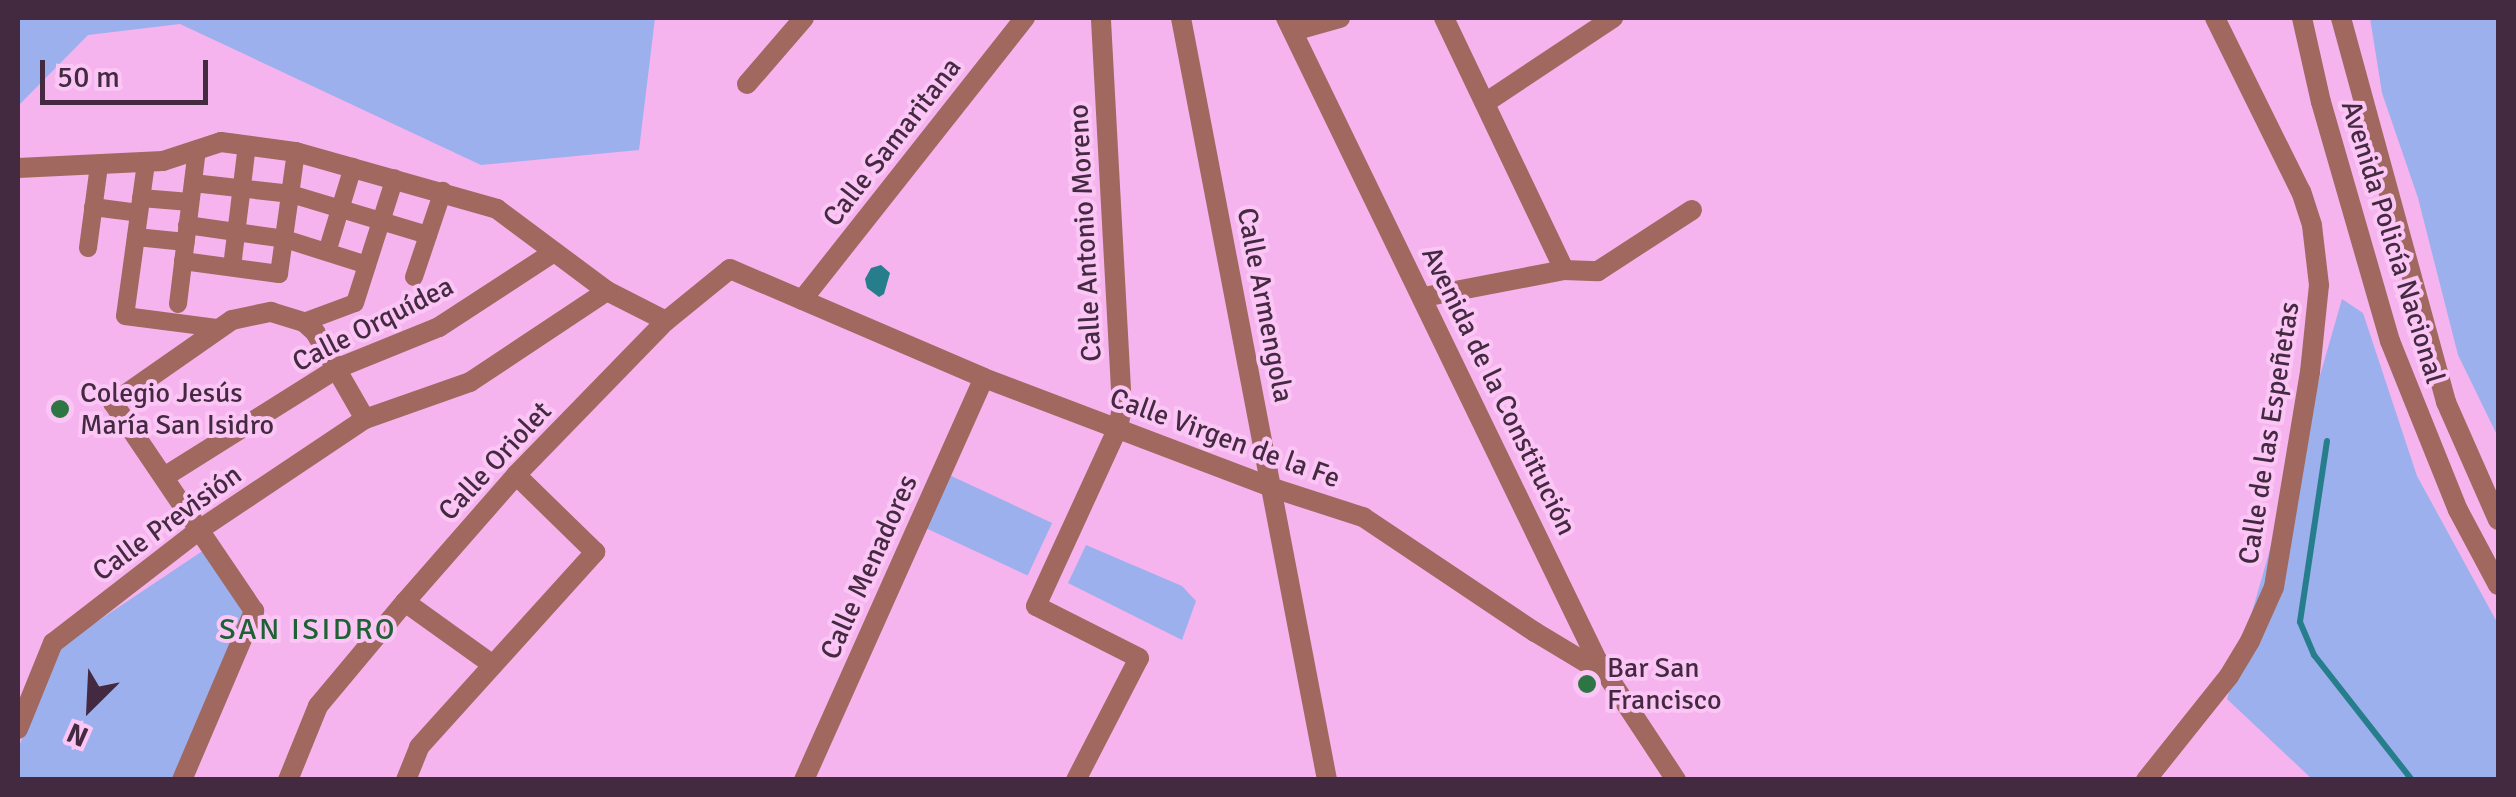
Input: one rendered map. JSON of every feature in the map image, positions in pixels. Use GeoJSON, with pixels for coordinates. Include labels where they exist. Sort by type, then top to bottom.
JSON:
{"type":"FeatureCollection","features":[{"type":"Feature","properties":{"kind":"street"},"geometry":{"type":"LineString","coordinates":[[748,84],[804,18]]}},
{"type":"Feature","properties":{"kind":"street","name":"Calle Samaritana"},"geometry":{"type":"LineString","coordinates":[[802,300],[1025,18]]}},
{"type":"Feature","properties":{"kind":"street","name":"Calle Antonio Moreno"},"geometry":{"type":"LineString","coordinates":[[1076,780],[1138,658],[1036,606],[1118,428],[1121,385],[1100,18]]}},
{"type":"Feature","properties":{"kind":"street","name":"Calle Armengola"},"geometry":{"type":"LineString","coordinates":[[1181,18],[1327,780]]}},
{"type":"Feature","properties":{"kind":"street"},"geometry":{"type":"LineString","coordinates":[[1290,24],[1340,18]]}},
{"type":"Feature","properties":{"kind":"street"},"geometry":{"type":"LineString","coordinates":[[1444,18],[1564,270]]}},
{"type":"Feature","properties":{"kind":"street"},"geometry":{"type":"LineString","coordinates":[[1484,103],[1613,18]]}},
{"type":"Feature","properties":{"kind":"street","name":"Calle de las Espeñetas"},"geometry":{"type":"LineString","coordinates":[[2146,780],[2229,676],[2274,587],[2310,372],[2319,285],[2318,252],[2301,192],[2214,18]]}},
{"type":"Feature","properties":{"kind":"street","name":"Avenida Policía Nacional"},"geometry":{"type":"LineString","coordinates":[[2302,18],[2321,102],[2390,341],[2458,510],[2498,585]]}},
{"type":"Feature","properties":{"kind":"street","name":"Avenida Policía Nacional"},"geometry":{"type":"LineString","coordinates":[[2341,18],[2440,386],[2498,520]]}},
{"type":"Feature","properties":{"kind":"street","name":"Avenida de la Constitución"},"geometry":{"type":"LineString","coordinates":[[1290,24],[1606,674],[1676,780]]}},
{"type":"Feature","properties":{"kind":"street"},"geometry":{"type":"LineString","coordinates":[[18,168],[146,163],[221,142],[296,152],[497,209],[607,292],[666,321]]}},
{"type":"Feature","properties":{"kind":"street"},"geometry":{"type":"LineString","coordinates":[[232,268],[247,144]]}},
{"type":"Feature","properties":{"kind":"street"},"geometry":{"type":"LineString","coordinates":[[178,304],[197,149]]}},
{"type":"Feature","properties":{"kind":"street"},"geometry":{"type":"LineString","coordinates":[[185,242],[232,268],[279,274],[296,152]]}},
{"type":"Feature","properties":{"kind":"street"},"geometry":{"type":"LineString","coordinates":[[146,163],[125,316],[218,328]]}},
{"type":"Feature","properties":{"kind":"street"},"geometry":{"type":"LineString","coordinates":[[88,248],[99,166]]}},
{"type":"Feature","properties":{"kind":"street"},"geometry":{"type":"LineString","coordinates":[[327,252],[353,167]]}},
{"type":"Feature","properties":{"kind":"street"},"geometry":{"type":"LineString","coordinates":[[182,780],[254,611],[202,528],[113,403],[191,352],[218,328],[258,312],[304,322],[354,303],[395,178]]}},
{"type":"Feature","properties":{"kind":"street"},"geometry":{"type":"LineString","coordinates":[[93,207],[140,205],[192,193],[242,189],[291,194],[428,234]]}},
{"type":"Feature","properties":{"kind":"street"},"geometry":{"type":"LineString","coordinates":[[414,278],[442,191]]}},
{"type":"Feature","properties":{"kind":"street"},"geometry":{"type":"LineString","coordinates":[[1424,297],[1564,270],[1587,273],[1608,266],[1692,210]]}},
{"type":"Feature","properties":{"kind":"street"},"geometry":{"type":"LineString","coordinates":[[136,237],[185,242],[236,232],[285,238],[367,264]]}},
{"type":"Feature","properties":{"kind":"street","name":"Calle Orquídea"},"geometry":{"type":"LineString","coordinates":[[164,476],[338,368],[438,327],[554,252]]}},
{"type":"Feature","properties":{"kind":"street","name":"Calle Oriolet"},"geometry":{"type":"LineString","coordinates":[[288,780],[318,706],[516,475],[666,321],[730,269],[802,300]]}},
{"type":"Feature","properties":{"kind":"street","name":"Calle Previsión"},"geometry":{"type":"LineString","coordinates":[[18,729],[52,643],[202,528],[366,419],[470,382],[607,292]]}},
{"type":"Feature","properties":{"kind":"street","name":"Calle Virgen de la Fe"},"geometry":{"type":"LineString","coordinates":[[802,300],[984,378],[1273,488],[1363,517],[1534,632],[1606,674]]}},
{"type":"Feature","properties":{"kind":"street"},"geometry":{"type":"LineString","coordinates":[[304,322],[326,345],[366,419]]}},
{"type":"Feature","properties":{"kind":"street","name":"Calle Menadores"},"geometry":{"type":"LineString","coordinates":[[804,780],[984,378]]}},
{"type":"Feature","properties":{"kind":"street"},"geometry":{"type":"LineString","coordinates":[[406,780],[419,747],[595,552],[516,475]]}},
{"type":"Feature","properties":{"kind":"street"},"geometry":{"type":"LineString","coordinates":[[404,602],[493,665]]}},
{"type":"Feature","properties":{"kind":"shaded area"},"geometry":{"type":"Polygon","coordinates":[[[18,18],[655,18],[639,150],[481,165],[180,24],[88,35],[18,106],[18,18]]]}},
{"type":"Feature","properties":{"kind":"shaded area"},"geometry":{"type":"Polygon","coordinates":[[[2370,18],[2498,18],[2498,437],[2458,355],[2418,198],[2382,93],[2370,18]]]}},
{"type":"Feature","properties":{"kind":"shaded area"},"geometry":{"type":"Polygon","coordinates":[[[881,265],[890,273],[884,294],[879,297],[867,288],[865,279],[871,268],[881,265]]]}},
{"type":"Feature","properties":{"kind":"shaded area"},"geometry":{"type":"Polygon","coordinates":[[[2342,299],[2363,313],[2417,476],[2498,624],[2498,779],[2312,779],[2227,699],[2342,299]]]}},
{"type":"Feature","properties":{"kind":"shaded area"},"geometry":{"type":"Polygon","coordinates":[[[947,474],[1052,523],[1028,576],[922,527],[947,474]]]}},
{"type":"Feature","properties":{"kind":"shaded area"},"geometry":{"type":"Polygon","coordinates":[[[1086,545],[1182,586],[1196,601],[1182,640],[1068,583],[1086,545]]]}},
{"type":"Feature","properties":{"kind":"shaded area"},"geometry":{"type":"Polygon","coordinates":[[[204,550],[244,614],[172,779],[18,780],[18,749],[59,647],[204,550]]]}},
{"type":"Feature","properties":{"kind":"waterway"},"geometry":{"type":"LineString","coordinates":[[2327,441],[2300,622],[2314,655],[2412,780]]}},
{"type":"Feature","properties":{"kind":"place","name":"Colegio Jesús María San Isidro"},"geometry":{"type":"Point","coordinates":[60,409]}},
{"type":"Feature","properties":{"kind":"place","name":"Bar San Francisco"},"geometry":{"type":"Point","coordinates":[1587,684]}},
{"type":"Feature","properties":{"kind":"district","name":"SAN ISIDRO"},"geometry":{"type":"Point","coordinates":[308,630]}}]}
